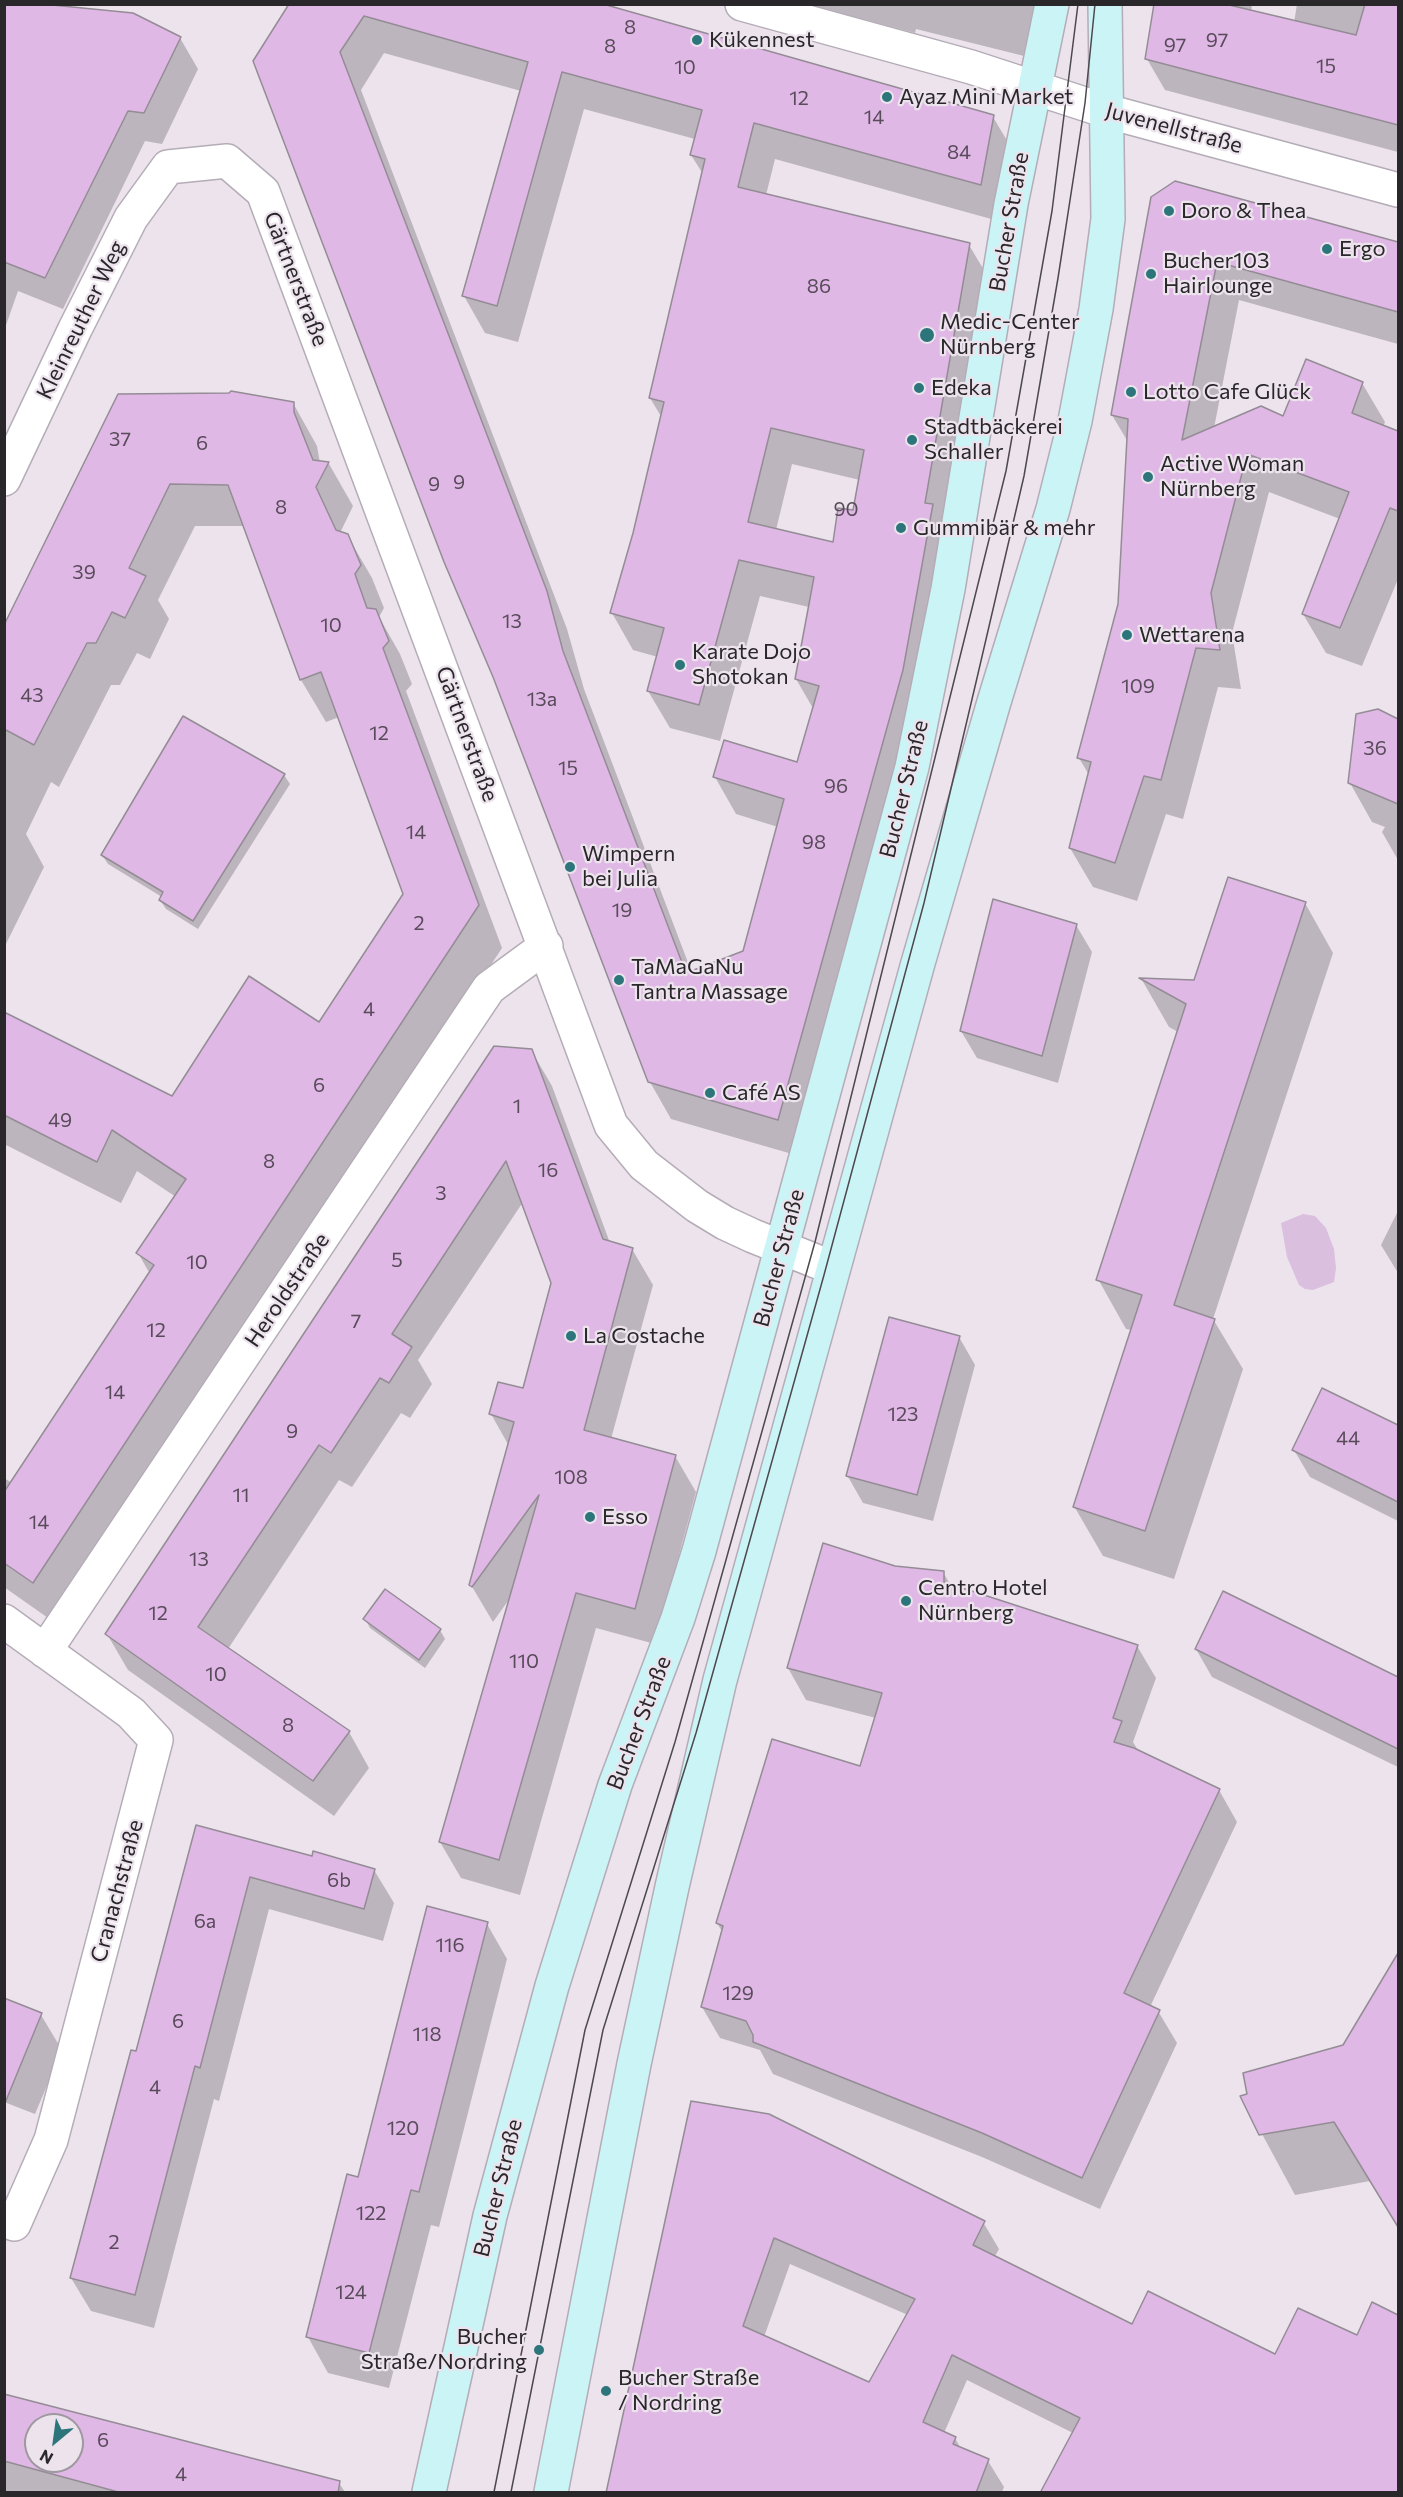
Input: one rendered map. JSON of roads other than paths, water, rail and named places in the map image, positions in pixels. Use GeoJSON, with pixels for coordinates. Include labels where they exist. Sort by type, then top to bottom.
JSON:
{"type":"FeatureCollection","features":[{"type":"Feature","properties":{"kind":"main road","name":"Bucher Straße"},"geometry":{"type":"LineString","coordinates":[[429,2493],[490,2216],[552,1986],[615,1785],[678,1618],[702,1540],[919,733],[948,589],[1011,204],[1052,4]]}},
{"type":"Feature","properties":{"kind":"main road"},"geometry":{"type":"LineString","coordinates":[[551,2493],[634,2064],[680,1850],[720,1680],[958,825],[1065,463],[1090,345],[1108,219],[1105,4]]}},
{"type":"Feature","properties":{"kind":"street","name":"Juvenellstraße"},"geometry":{"type":"LineString","coordinates":[[742,4],[1034,87],[1106,111],[1398,190]]}},
{"type":"Feature","properties":{"kind":"street","name":"Gärtnerstraße"},"geometry":{"type":"LineString","coordinates":[[168,167],[227,161],[263,192],[611,1125],[644,1165],[697,1206],[725,1223],[833,1269]]}},
{"type":"Feature","properties":{"kind":"street","name":"Kleinreuther Weg"},"geometry":{"type":"LineString","coordinates":[[4,479],[75,328],[132,218],[168,167]]}},
{"type":"Feature","properties":{"kind":"street","name":"Heroldstraße"},"geometry":{"type":"LineString","coordinates":[[45,1651],[489,988],[546,946]]}},
{"type":"Feature","properties":{"kind":"street","name":"Cranachstraße"},"geometry":{"type":"LineString","coordinates":[[4,1621],[131,1713],[156,1740],[51,2140],[14,2224]]}},
{"type":"Feature","properties":{"kind":"tram line"},"geometry":{"type":"LineString","coordinates":[[494,2492],[585,2030],[675,1742],[815,1242],[1006,471],[1052,211],[1078,4]]}},
{"type":"Feature","properties":{"kind":"tram line"},"geometry":{"type":"LineString","coordinates":[[511,2492],[603,2030],[696,1733],[824,1275],[924,903],[977,678],[1024,476],[1085,103],[1095,4]]}},
{"type":"Feature","properties":{"kind":"place","name":"Kükennest"},"geometry":{"type":"Point","coordinates":[697,40]}},
{"type":"Feature","properties":{"kind":"place","name":"Ayaz Mini Market"},"geometry":{"type":"Point","coordinates":[887,97]}},
{"type":"Feature","properties":{"kind":"place","name":"Doro & Thea"},"geometry":{"type":"Point","coordinates":[1169,211]}},
{"type":"Feature","properties":{"kind":"place","name":"Ergo"},"geometry":{"type":"Point","coordinates":[1327,249]}},
{"type":"Feature","properties":{"kind":"place","name":"Bucher103 Hairlounge"},"geometry":{"type":"Point","coordinates":[1151,274]}},
{"type":"Feature","properties":{"kind":"place","name":"Medic-Center Nürnberg"},"geometry":{"type":"Point","coordinates":[927,335]}},
{"type":"Feature","properties":{"kind":"place","name":"Edeka"},"geometry":{"type":"Point","coordinates":[919,388]}},
{"type":"Feature","properties":{"kind":"place","name":"Lotto Cafe Glück"},"geometry":{"type":"Point","coordinates":[1131,392]}},
{"type":"Feature","properties":{"kind":"place","name":"Stadtbäckerei Schaller"},"geometry":{"type":"Point","coordinates":[912,440]}},
{"type":"Feature","properties":{"kind":"place","name":"Active Woman Nürnberg"},"geometry":{"type":"Point","coordinates":[1148,477]}},
{"type":"Feature","properties":{"kind":"place","name":"Gummibär & mehr"},"geometry":{"type":"Point","coordinates":[901,528]}},
{"type":"Feature","properties":{"kind":"place","name":"Wettarena"},"geometry":{"type":"Point","coordinates":[1127,635]}},
{"type":"Feature","properties":{"kind":"place","name":"Karate Dojo Shotokan"},"geometry":{"type":"Point","coordinates":[680,665]}},
{"type":"Feature","properties":{"kind":"place","name":"Wimpern bei Julia"},"geometry":{"type":"Point","coordinates":[570,867]}},
{"type":"Feature","properties":{"kind":"place","name":"TaMaGaNu Tantra Massage"},"geometry":{"type":"Point","coordinates":[619,980]}},
{"type":"Feature","properties":{"kind":"place","name":"Café AS"},"geometry":{"type":"Point","coordinates":[710,1093]}},
{"type":"Feature","properties":{"kind":"place","name":"La Costache"},"geometry":{"type":"Point","coordinates":[571,1336]}},
{"type":"Feature","properties":{"kind":"place","name":"Esso"},"geometry":{"type":"Point","coordinates":[590,1517]}},
{"type":"Feature","properties":{"kind":"place","name":"Centro Hotel Nürnberg"},"geometry":{"type":"Point","coordinates":[906,1601]}},
{"type":"Feature","properties":{"kind":"place","name":"Bucher Straße/Nordring"},"geometry":{"type":"Point","coordinates":[539,2350]}},
{"type":"Feature","properties":{"kind":"place","name":"Bucher Straße / Nordring"},"geometry":{"type":"Point","coordinates":[606,2391]}}]}
